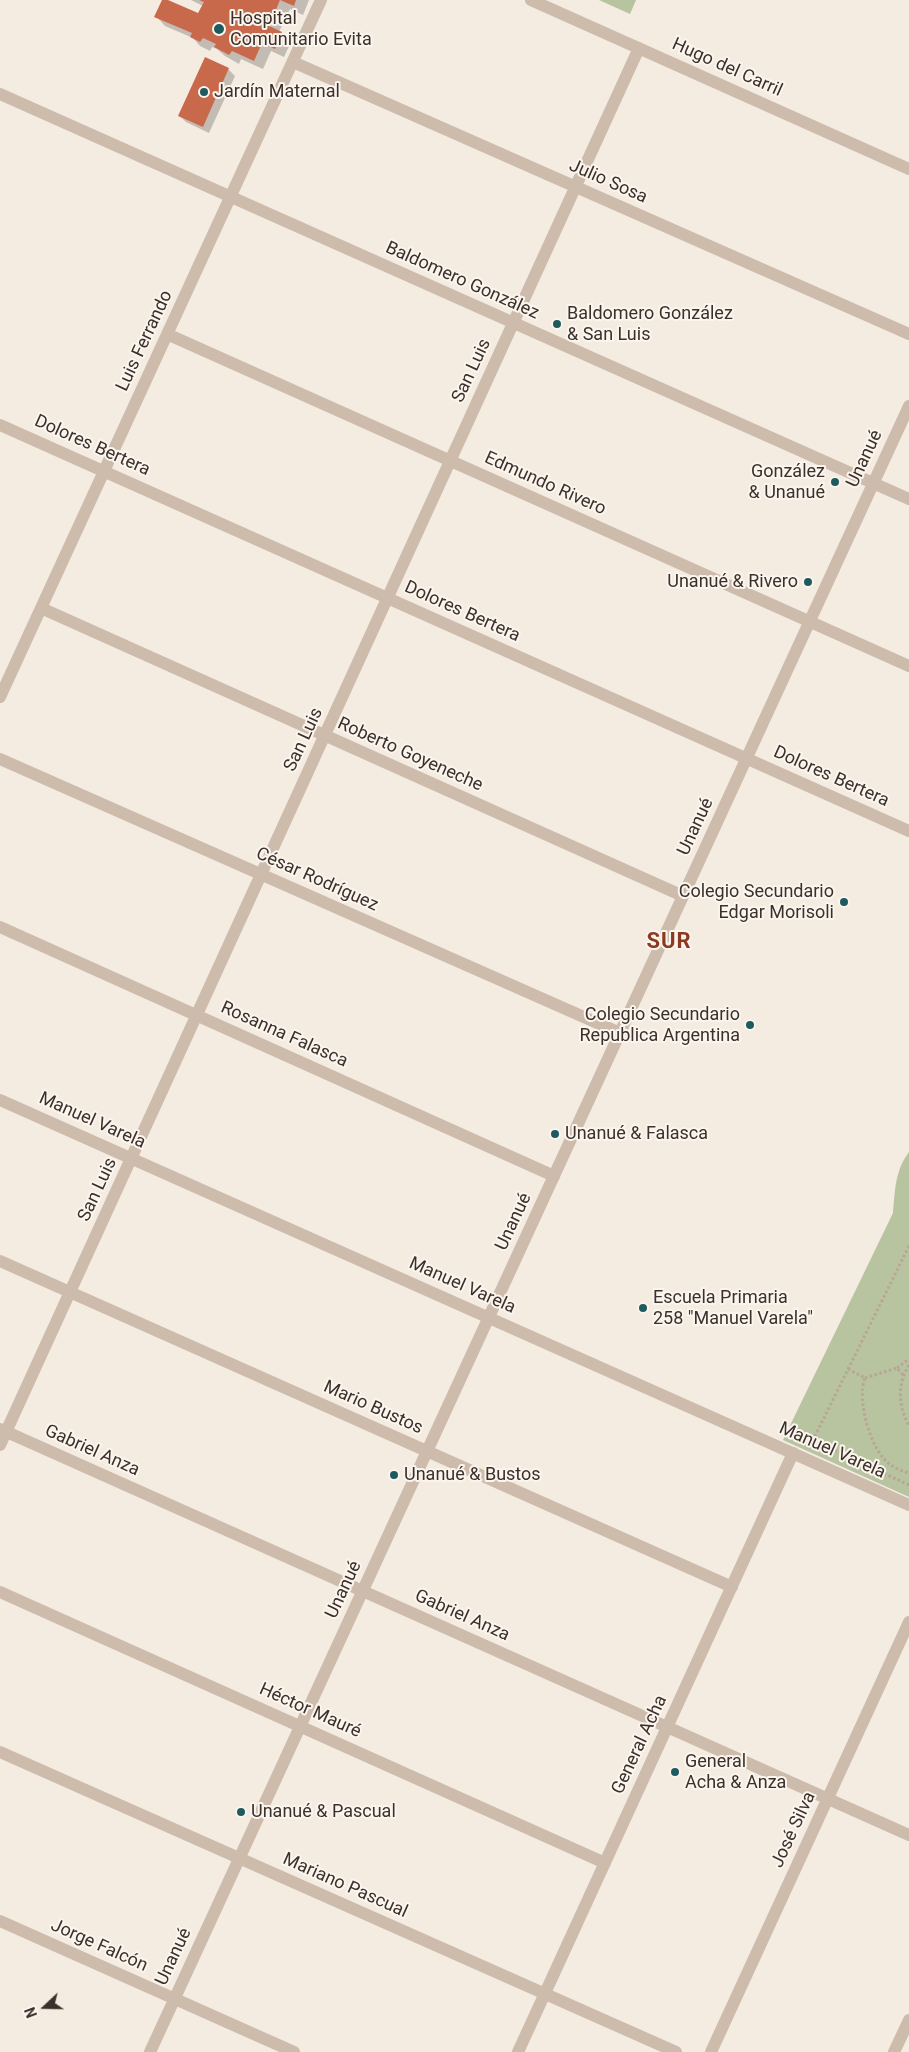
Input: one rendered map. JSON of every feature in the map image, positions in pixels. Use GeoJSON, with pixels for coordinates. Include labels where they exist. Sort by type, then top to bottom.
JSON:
{"type":"FeatureCollection","features":[{"type":"Feature","properties":{"kind":"street","name":"Luis Ferrando"},"geometry":{"type":"LineString","coordinates":[[0,697],[321,0]]}},
{"type":"Feature","properties":{"kind":"street","name":"Hugo del Carril"},"geometry":{"type":"LineString","coordinates":[[531,0],[909,169]]}},
{"type":"Feature","properties":{"kind":"street","name":"San Luis"},"geometry":{"type":"LineString","coordinates":[[0,1445],[3,1431],[132,1158],[639,48]]}},
{"type":"Feature","properties":{"kind":"street","name":"Julio Sosa"},"geometry":{"type":"LineString","coordinates":[[293,62],[909,334]]}},
{"type":"Feature","properties":{"kind":"street","name":"Baldomero González"},"geometry":{"type":"LineString","coordinates":[[0,94],[909,500]]}},
{"type":"Feature","properties":{"kind":"street","name":"Edmundo Rivero"},"geometry":{"type":"LineString","coordinates":[[167,334],[909,666]]}},
{"type":"Feature","properties":{"kind":"street","name":"Unanué"},"geometry":{"type":"LineString","coordinates":[[150,2052],[909,406]]}},
{"type":"Feature","properties":{"kind":"street","name":"Dolores Bertera"},"geometry":{"type":"LineString","coordinates":[[0,425],[909,831]]}},
{"type":"Feature","properties":{"kind":"street","name":"Roberto Goyeneche"},"geometry":{"type":"LineString","coordinates":[[41,608],[683,896]]}},
{"type":"Feature","properties":{"kind":"street","name":"César Rodríguez"},"geometry":{"type":"LineString","coordinates":[[0,759],[620,1033]]}},
{"type":"Feature","properties":{"kind":"street","name":"Rosanna Falasca"},"geometry":{"type":"LineString","coordinates":[[0,927],[554,1176]]}},
{"type":"Feature","properties":{"kind":"street","name":"Manuel Varela"},"geometry":{"type":"LineString","coordinates":[[0,1100],[909,1504]]}},
{"type":"Feature","properties":{"kind":"street","name":"Mario Bustos"},"geometry":{"type":"LineString","coordinates":[[0,1261],[732,1587]]}},
{"type":"Feature","properties":{"kind":"street","name":"Gabriel Anza"},"geometry":{"type":"LineString","coordinates":[[3,1431],[909,1835]]}},
{"type":"Feature","properties":{"kind":"street","name":"General Acha"},"geometry":{"type":"LineString","coordinates":[[518,2052],[794,1453]]}},
{"type":"Feature","properties":{"kind":"street","name":"Héctor Mauré"},"geometry":{"type":"LineString","coordinates":[[0,1592],[605,1863]]}},
{"type":"Feature","properties":{"kind":"street","name":"José Silva"},"geometry":{"type":"LineString","coordinates":[[711,2052],[909,1622]]}},
{"type":"Feature","properties":{"kind":"street","name":"Mariano Pascual"},"geometry":{"type":"LineString","coordinates":[[0,1752],[676,2052]]}},
{"type":"Feature","properties":{"kind":"street","name":"Jorge Falcón"},"geometry":{"type":"LineString","coordinates":[[0,1921],[294,2052]]}},
{"type":"Feature","properties":{"kind":"street"},"geometry":{"type":"LineString","coordinates":[[894,2052],[909,2020]]}},
{"type":"Feature","properties":{"kind":"path"},"geometry":{"type":"LineString","coordinates":[[909,1246],[813,1440],[909,1485]]}},
{"type":"Feature","properties":{"kind":"path"},"geometry":{"type":"LineString","coordinates":[[848,1369],[865,1378],[897,1368],[909,1359]]}},
{"type":"Feature","properties":{"kind":"path"},"geometry":{"type":"LineString","coordinates":[[909,1365],[903,1375],[899,1394],[904,1416],[909,1426]]}},
{"type":"Feature","properties":{"kind":"path"},"geometry":{"type":"LineString","coordinates":[[897,1368],[903,1375]]}},
{"type":"Feature","properties":{"kind":"path"},"geometry":{"type":"LineString","coordinates":[[865,1378],[863,1384],[863,1406],[874,1444],[890,1465],[909,1474]]}},
{"type":"Feature","properties":{"kind":"green space"},"geometry":{"type":"Polygon","coordinates":[[[599,0],[636,0],[630,14],[599,0]]]}},
{"type":"Feature","properties":{"kind":"green space"},"geometry":{"type":"Polygon","coordinates":[[[909,1152],[909,1497],[783,1440],[893,1213],[898,1173],[909,1152]]]}},
{"type":"Feature","properties":{"kind":"building"},"geometry":{"type":"Polygon","coordinates":[[[162,0],[168,0],[198,13],[204,2],[199,0],[280,0],[269,26],[282,32],[275,49],[262,43],[254,61],[232,51],[229,55],[214,47],[216,44],[203,38],[200,42],[190,37],[192,33],[154,17],[162,0]]]}},
{"type":"Feature","properties":{"kind":"building"},"geometry":{"type":"Polygon","coordinates":[[[280,0],[296,0],[294,6],[280,0]]]}},
{"type":"Feature","properties":{"kind":"building","name":"Jardín Maternal"},"geometry":{"type":"Polygon","coordinates":[[[205,57],[229,68],[203,127],[178,116],[205,57]]]}},
{"type":"Feature","properties":{"kind":"place","name":"Hospital Comunitario Evita"},"geometry":{"type":"Point","coordinates":[219,29]}},
{"type":"Feature","properties":{"kind":"place","name":"Jardín Maternal"},"geometry":{"type":"Point","coordinates":[204,92]}},
{"type":"Feature","properties":{"kind":"place","name":"Baldomero González & San Luis"},"geometry":{"type":"Point","coordinates":[557,324]}},
{"type":"Feature","properties":{"kind":"place","name":"González & Unanué"},"geometry":{"type":"Point","coordinates":[835,482]}},
{"type":"Feature","properties":{"kind":"place","name":"Unanué & Rivero"},"geometry":{"type":"Point","coordinates":[808,582]}},
{"type":"Feature","properties":{"kind":"place","name":"Colegio Secundario Edgar Morisoli"},"geometry":{"type":"Point","coordinates":[844,902]}},
{"type":"Feature","properties":{"kind":"place","name":"Colegio Secundario Republica Argentina"},"geometry":{"type":"Point","coordinates":[750,1025]}},
{"type":"Feature","properties":{"kind":"place","name":"Unanué & Falasca"},"geometry":{"type":"Point","coordinates":[555,1134]}},
{"type":"Feature","properties":{"kind":"place","name":"Escuela Primaria 258 \"Manuel Varela\""},"geometry":{"type":"Point","coordinates":[643,1308]}},
{"type":"Feature","properties":{"kind":"place","name":"Unanué & Bustos"},"geometry":{"type":"Point","coordinates":[394,1475]}},
{"type":"Feature","properties":{"kind":"place","name":"General Acha & Anza"},"geometry":{"type":"Point","coordinates":[675,1772]}},
{"type":"Feature","properties":{"kind":"place","name":"Unanué & Pascual"},"geometry":{"type":"Point","coordinates":[241,1812]}},
{"type":"Feature","properties":{"kind":"district","name":"SUR"},"geometry":{"type":"Point","coordinates":[669,942]}}]}
